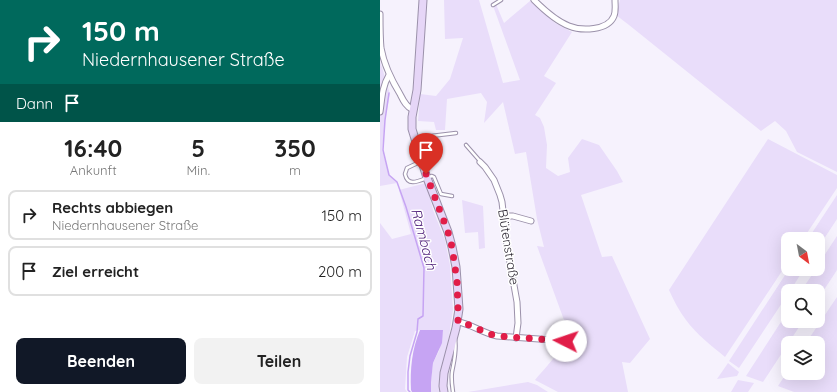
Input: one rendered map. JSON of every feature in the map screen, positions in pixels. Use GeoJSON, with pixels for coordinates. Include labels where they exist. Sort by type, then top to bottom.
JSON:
{"type":"FeatureCollection","features":[{"type":"Feature","properties":{"kind":"main road"},"geometry":{"type":"LineString","coordinates":[[423,0],[417,90],[413,110],[412,126],[427,178],[448,232],[452,247],[457,281],[458,322],[444,373],[444,392]]}},
{"type":"Feature","properties":{"kind":"street"},"geometry":{"type":"LineString","coordinates":[[534,0],[555,18],[569,26],[592,29],[604,26],[612,20],[614,15],[615,0]]}},
{"type":"Feature","properties":{"kind":"street"},"geometry":{"type":"LineString","coordinates":[[380,14],[381,47],[389,75],[406,104],[413,110]]}},
{"type":"Feature","properties":{"kind":"street"},"geometry":{"type":"LineString","coordinates":[[380,112],[383,90],[389,75]]}},
{"type":"Feature","properties":{"kind":"street","name":"Blütenstraße"},"geometry":{"type":"LineString","coordinates":[[480,162],[494,180],[500,195],[504,213],[507,246],[517,302],[518,323],[516,338]]}},
{"type":"Feature","properties":{"kind":"street"},"geometry":{"type":"LineString","coordinates":[[504,213],[531,221]]}},
{"type":"Feature","properties":{"kind":"street"},"geometry":{"type":"LineString","coordinates":[[458,322],[468,324],[491,334],[516,338],[566,341]]}},
{"type":"Feature","properties":{"kind":"lane"},"geometry":{"type":"LineString","coordinates":[[493,5],[501,0]]}},
{"type":"Feature","properties":{"kind":"lane"},"geometry":{"type":"LineString","coordinates":[[415,140],[431,136],[456,133]]}},
{"type":"Feature","properties":{"kind":"lane"},"geometry":{"type":"LineString","coordinates":[[466,145],[480,162]]}},
{"type":"Feature","properties":{"kind":"lane"},"geometry":{"type":"LineString","coordinates":[[422,161],[407,168],[405,176],[409,181],[413,182],[432,176],[434,177],[441,194],[452,196]]}},
{"type":"Feature","properties":{"kind":"lane"},"geometry":{"type":"LineString","coordinates":[[497,208],[504,213]]}},
{"type":"Feature","properties":{"kind":"lane"},"geometry":{"type":"LineString","coordinates":[[453,392],[452,373],[457,347],[454,334]]}},
{"type":"Feature","properties":{"kind":"shaded area"},"geometry":{"type":"Polygon","coordinates":[[[444,0],[479,0],[503,83],[520,80],[492,3],[495,2],[504,23],[530,1],[555,23],[572,32],[544,76],[556,83],[535,115],[540,118],[544,127],[547,145],[546,168],[558,176],[570,172],[568,158],[582,139],[599,145],[623,182],[581,195],[602,257],[612,256],[650,339],[630,363],[622,362],[628,392],[558,392],[535,380],[559,351],[568,331],[537,246],[544,247],[537,219],[526,152],[515,154],[503,102],[484,123],[487,102],[481,93],[447,99],[445,130],[436,130],[434,122],[418,121],[420,94],[436,96],[450,79],[463,38],[445,39],[444,0]]]}},
{"type":"Feature","properties":{"kind":"shaded area"},"geometry":{"type":"Polygon","coordinates":[[[620,0],[837,0],[837,172],[797,152],[786,131],[775,121],[761,131],[616,15],[620,0]]]}},
{"type":"Feature","properties":{"kind":"shaded area"},"geometry":{"type":"Polygon","coordinates":[[[380,61],[390,94],[382,150],[389,175],[397,183],[380,186],[380,61]]]}},
{"type":"Feature","properties":{"kind":"shaded area"},"geometry":{"type":"Polygon","coordinates":[[[768,139],[837,175],[837,188],[808,232],[781,232],[781,273],[725,357],[695,331],[683,317],[669,290],[768,139]]]}},
{"type":"Feature","properties":{"kind":"shaded area"},"geometry":{"type":"Polygon","coordinates":[[[426,183],[433,210],[445,240],[450,265],[453,310],[448,343],[441,372],[442,392],[431,392],[430,389],[433,363],[439,351],[443,330],[415,331],[407,357],[405,389],[407,392],[380,392],[380,223],[392,239],[411,234],[399,190],[426,183]]]}},
{"type":"Feature","properties":{"kind":"shaded area"},"geometry":{"type":"Polygon","coordinates":[[[837,195],[837,219],[825,237],[825,232],[813,232],[837,195]]]}},
{"type":"Feature","properties":{"kind":"shaded area"},"geometry":{"type":"Polygon","coordinates":[[[462,200],[483,206],[485,248],[479,249],[478,232],[465,233],[462,200]]]}},
{"type":"Feature","properties":{"kind":"shaded area"},"geometry":{"type":"Polygon","coordinates":[[[837,236],[837,270],[825,288],[825,284],[806,284],[811,276],[825,276],[825,254],[837,236]]]}},
{"type":"Feature","properties":{"kind":"shaded area"},"geometry":{"type":"Polygon","coordinates":[[[784,276],[800,276],[794,284],[781,284],[781,305],[739,368],[729,361],[784,276]]]}},
{"type":"Feature","properties":{"kind":"shaded area"},"geometry":{"type":"Polygon","coordinates":[[[837,297],[837,392],[794,392],[778,386],[782,380],[825,380],[825,336],[811,336],[816,328],[825,328],[825,315],[837,297]]]}},
{"type":"Feature","properties":{"kind":"shaded area"},"geometry":{"type":"Polygon","coordinates":[[[781,322],[781,328],[798,328],[793,336],[781,336],[781,355],[763,382],[746,376],[781,322]]]}},
{"type":"Feature","properties":{"kind":"shaded area"},"geometry":{"type":"Polygon","coordinates":[[[420,330],[443,330],[442,343],[433,363],[431,392],[412,392],[411,390],[412,359],[420,330]]]}},
{"type":"Feature","properties":{"kind":"shaded area"},"geometry":{"type":"Polygon","coordinates":[[[728,363],[739,372],[737,376],[717,379],[728,363]]]}},
{"type":"Feature","properties":{"kind":"shaded area"},"geometry":{"type":"Polygon","coordinates":[[[738,380],[754,383],[748,392],[731,392],[738,380]]]}},
{"type":"Feature","properties":{"kind":"shaded area"},"geometry":{"type":"Polygon","coordinates":[[[528,382],[537,385],[548,392],[468,392],[528,382]]]}},
{"type":"Feature","properties":{"kind":"waterway","name":"Rambach"},"geometry":{"type":"LineString","coordinates":[[389,93],[383,150],[389,175],[397,182],[406,207],[424,268],[423,316],[418,319],[417,332],[410,356],[408,372],[408,390],[410,392]]}},
{"type":"Feature","properties":{"kind":"route"},"geometry":{"type":"LineString","coordinates":[[426,174],[448,232],[452,247],[456,267],[458,322],[497,336],[566,341]]}}]}
